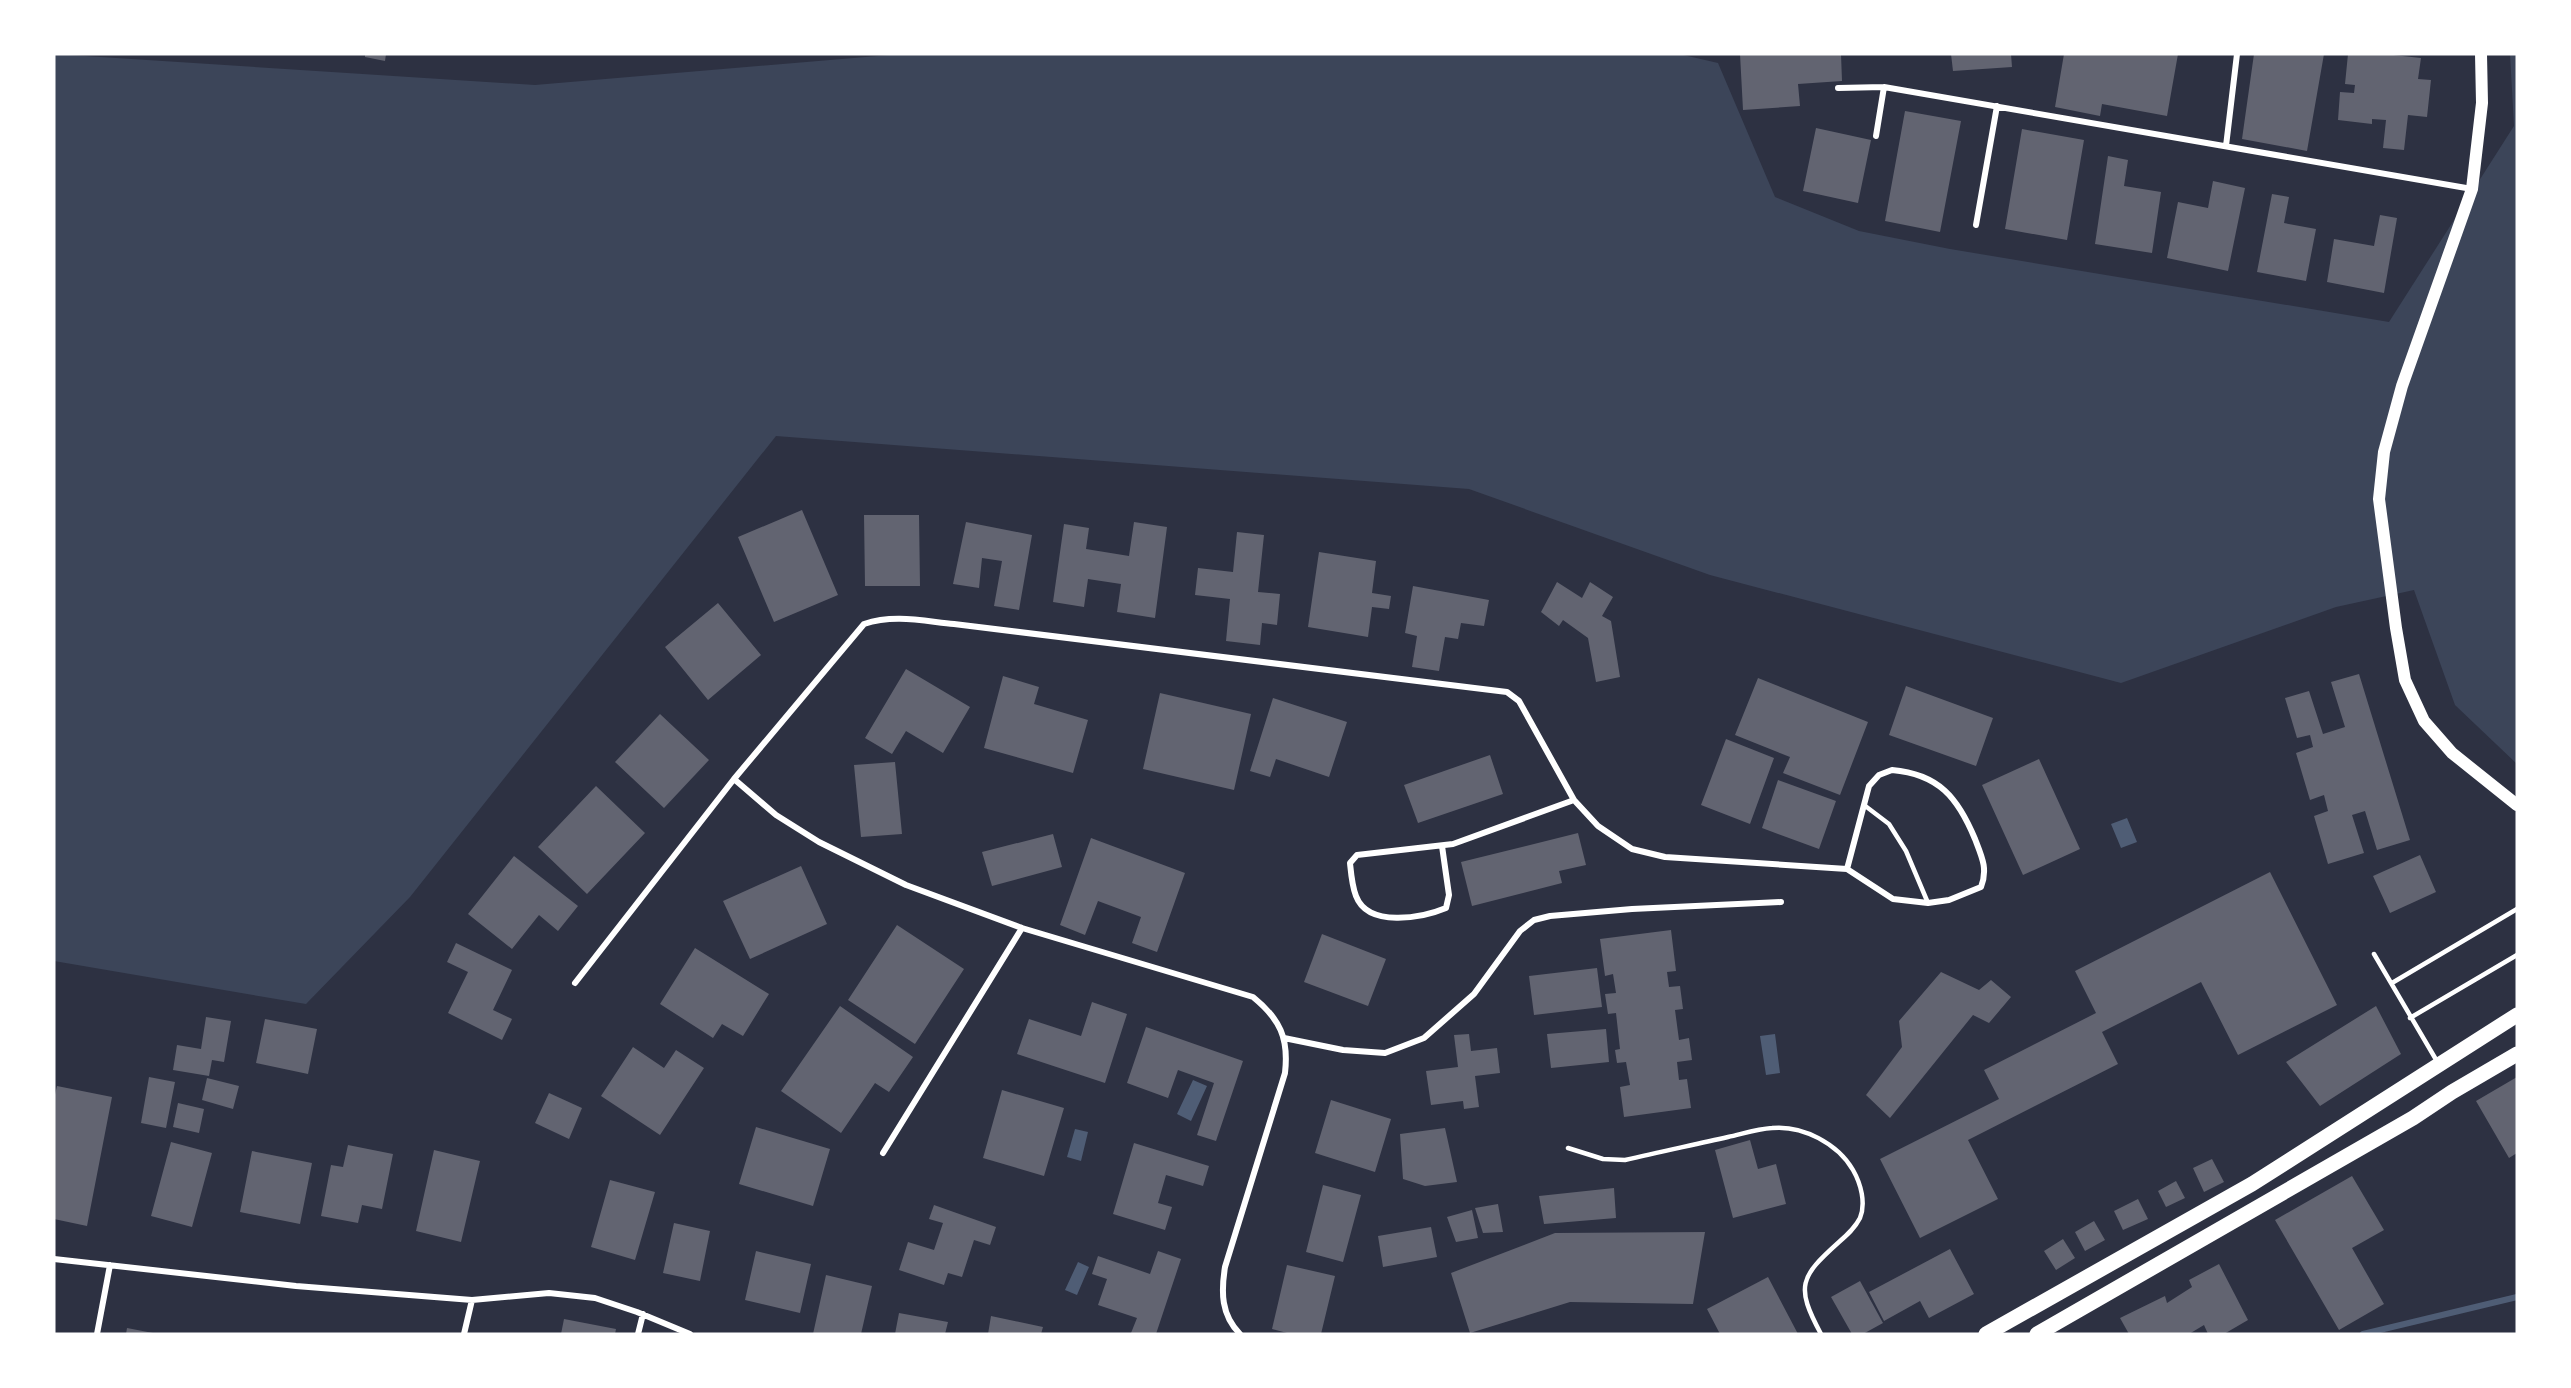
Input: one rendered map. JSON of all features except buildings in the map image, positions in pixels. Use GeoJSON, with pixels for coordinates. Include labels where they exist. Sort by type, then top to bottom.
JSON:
{"type":"FeatureCollection","features":[{"type":"Feature","properties":{"kind":"main road"},"geometry":{"type":"LineString","coordinates":[[2481,54],[2482,103],[2472,189],[2402,386],[2384,452],[2379,499],[2405,680],[2424,721],[2452,753],[2517,805]]}},
{"type":"Feature","properties":{"kind":"main road"},"geometry":{"type":"LineString","coordinates":[[1986,1334],[2252,1184],[2517,1015]]}},
{"type":"Feature","properties":{"kind":"main road"},"geometry":{"type":"LineString","coordinates":[[2037,1334],[2413,1118],[2517,1053]]}},
{"type":"Feature","properties":{"kind":"street"},"geometry":{"type":"LineString","coordinates":[[2226,146],[2237,54]]}},
{"type":"Feature","properties":{"kind":"street"},"geometry":{"type":"LineString","coordinates":[[1838,88],[1884,87],[2472,189]]}},
{"type":"Feature","properties":{"kind":"street"},"geometry":{"type":"LineString","coordinates":[[1876,135],[1884,87]]}},
{"type":"Feature","properties":{"kind":"street"},"geometry":{"type":"LineString","coordinates":[[1976,225],[1997,106]]}},
{"type":"Feature","properties":{"kind":"street"},"geometry":{"type":"LineString","coordinates":[[575,983],[734,779],[864,624],[894,618],[1507,692],[1519,700],[1574,800],[1598,826],[1632,849],[1665,857],[1847,869],[1893,899],[1928,903],[1949,900],[1981,887],[1986,876],[1985,865],[1964,812],[1947,791],[1926,778],[1905,771],[1892,770],[1878,775],[1869,786],[1847,869]]}},
{"type":"Feature","properties":{"kind":"street"},"geometry":{"type":"LineString","coordinates":[[734,779],[776,815],[819,842],[906,885],[1022,928],[1253,997],[1277,1022],[1284,1038],[1287,1055],[1285,1073],[1221,1291],[1225,1311],[1240,1334]]}},
{"type":"Feature","properties":{"kind":"street"},"geometry":{"type":"LineString","coordinates":[[1442,846],[1449,895],[1446,908],[1432,914],[1405,918],[1384,917],[1370,913],[1356,898],[1350,863],[1357,855],[1442,846],[1574,800]]}},
{"type":"Feature","properties":{"kind":"street"},"geometry":{"type":"LineString","coordinates":[[1284,1038],[1343,1050],[1385,1053],[1424,1038],[1474,994],[1497,967],[1520,931],[1534,920],[1550,916],[1632,909],[1781,902]]}},
{"type":"Feature","properties":{"kind":"street"},"geometry":{"type":"LineString","coordinates":[[883,1153],[1022,928]]}},
{"type":"Feature","properties":{"kind":"street"},"geometry":{"type":"LineString","coordinates":[[54,1259],[296,1286],[472,1300],[549,1293],[595,1299],[643,1314],[690,1334]]}},
{"type":"Feature","properties":{"kind":"street"},"geometry":{"type":"LineString","coordinates":[[97,1334],[110,1265]]}},
{"type":"Feature","properties":{"kind":"street"},"geometry":{"type":"LineString","coordinates":[[464,1334],[472,1300]]}},
{"type":"Feature","properties":{"kind":"street"},"geometry":{"type":"LineString","coordinates":[[638,1334],[643,1314]]}},
{"type":"Feature","properties":{"kind":"lane"},"geometry":{"type":"LineString","coordinates":[[1864,805],[1889,824],[1906,851],[1928,903]]}},
{"type":"Feature","properties":{"kind":"lane"},"geometry":{"type":"LineString","coordinates":[[2392,983],[2517,909]]}},
{"type":"Feature","properties":{"kind":"lane"},"geometry":{"type":"LineString","coordinates":[[2374,954],[2439,1065]]}},
{"type":"Feature","properties":{"kind":"lane"},"geometry":{"type":"LineString","coordinates":[[2410,1018],[2517,955]]}},
{"type":"Feature","properties":{"kind":"lane"},"geometry":{"type":"LineString","coordinates":[[1568,1148],[1603,1159],[1625,1160],[1773,1127],[1804,1132],[1831,1145],[1851,1167],[1859,1181],[1863,1201],[1861,1216],[1854,1228],[1814,1264],[1805,1279],[1805,1298],[1821,1334]]}},
{"type":"Feature","properties":{"kind":"shaded area"},"geometry":{"type":"Polygon","coordinates":[[[54,54],[535,85],[901,54],[1679,54],[1718,63],[1775,197],[1859,231],[1950,249],[2389,322],[2514,126],[2510,54],[2517,54],[2517,764],[2455,705],[2414,590],[2336,607],[2121,683],[1710,575],[1469,489],[776,436],[410,897],[306,1004],[54,961],[54,54]]]}},
{"type":"Feature","properties":{"kind":"shaded area"},"geometry":{"type":"Polygon","coordinates":[[[2127,818],[2137,842],[2121,848],[2111,824],[2127,818]]]}},
{"type":"Feature","properties":{"kind":"shaded area"},"geometry":{"type":"Polygon","coordinates":[[[1775,1034],[1780,1073],[1766,1075],[1760,1036],[1775,1034]]]}},
{"type":"Feature","properties":{"kind":"shaded area"},"geometry":{"type":"Polygon","coordinates":[[[1193,1080],[1207,1086],[1191,1121],[1177,1114],[1193,1080]]]}},
{"type":"Feature","properties":{"kind":"shaded area"},"geometry":{"type":"Polygon","coordinates":[[[1075,1129],[1088,1132],[1081,1161],[1067,1157],[1075,1129]]]}},
{"type":"Feature","properties":{"kind":"shaded area"},"geometry":{"type":"Polygon","coordinates":[[[1078,1262],[1089,1267],[1077,1295],[1065,1290],[1078,1262]]]}},
{"type":"Feature","properties":{"kind":"waterway"},"geometry":{"type":"LineString","coordinates":[[2363,1334],[2517,1297]]}}]}
